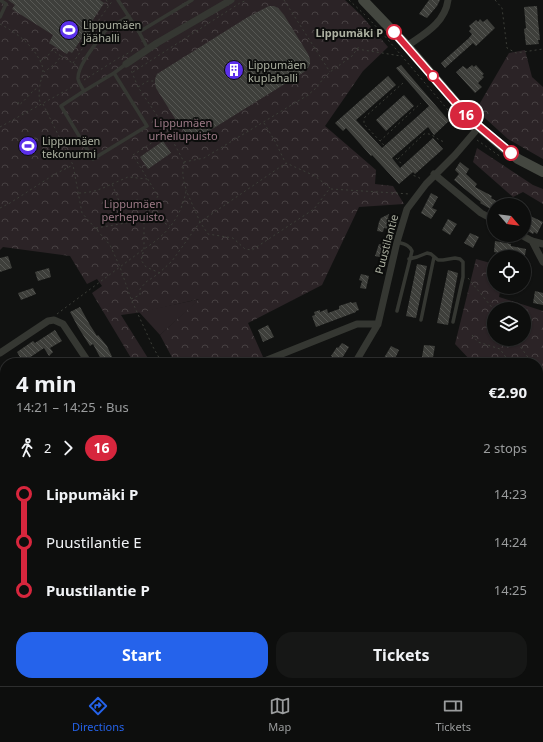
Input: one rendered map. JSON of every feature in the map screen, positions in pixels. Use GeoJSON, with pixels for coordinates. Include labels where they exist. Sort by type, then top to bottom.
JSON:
{"type":"FeatureCollection","features":[{"type":"Feature","properties":{"kind":"main road"},"geometry":{"type":"LineString","coordinates":[[363,0],[407,46],[469,118],[504,148],[543,172]]}},
{"type":"Feature","properties":{"kind":"street"},"geometry":{"type":"LineString","coordinates":[[126,64],[148,49],[230,0]]}},
{"type":"Feature","properties":{"kind":"street"},"geometry":{"type":"LineString","coordinates":[[407,46],[433,27],[444,14],[448,0]]}},
{"type":"Feature","properties":{"kind":"street","name":"Puustilantie"},"geometry":{"type":"LineString","coordinates":[[358,358],[378,324],[397,242],[407,209],[434,174],[455,155],[479,127]]}},
{"type":"Feature","properties":{"kind":"street"},"geometry":{"type":"LineString","coordinates":[[434,174],[481,213],[487,216]]}},
{"type":"Feature","properties":{"kind":"street"},"geometry":{"type":"LineString","coordinates":[[532,241],[543,244]]}},
{"type":"Feature","properties":{"kind":"street"},"geometry":{"type":"LineString","coordinates":[[532,241],[543,262]]}},
{"type":"Feature","properties":{"kind":"street"},"geometry":{"type":"LineString","coordinates":[[0,353],[48,321],[54,320],[63,324],[85,358]]}},
{"type":"Feature","properties":{"kind":"street"},"geometry":{"type":"LineString","coordinates":[[272,358],[358,324],[378,324]]}},
{"type":"Feature","properties":{"kind":"lane"},"geometry":{"type":"LineString","coordinates":[[0,0],[6,4],[0,17]]}},
{"type":"Feature","properties":{"kind":"lane"},"geometry":{"type":"LineString","coordinates":[[118,0],[139,32],[148,49]]}},
{"type":"Feature","properties":{"kind":"lane"},"geometry":{"type":"LineString","coordinates":[[139,32],[192,0]]}},
{"type":"Feature","properties":{"kind":"lane"},"geometry":{"type":"LineString","coordinates":[[84,91],[79,83],[78,73],[81,66],[104,31],[129,16]]}},
{"type":"Feature","properties":{"kind":"lane"},"geometry":{"type":"LineString","coordinates":[[114,73],[147,126],[93,159],[61,106],[126,64]]}},
{"type":"Feature","properties":{"kind":"lane"},"geometry":{"type":"LineString","coordinates":[[397,242],[407,245],[412,251],[397,310]]}},
{"type":"Feature","properties":{"kind":"lane"},"geometry":{"type":"LineString","coordinates":[[409,258],[427,253],[431,254],[438,260],[455,258],[460,259],[463,262],[463,273],[453,322]]}},
{"type":"Feature","properties":{"kind":"lane"},"geometry":{"type":"LineString","coordinates":[[421,320],[434,257]]}},
{"type":"Feature","properties":{"kind":"path"},"geometry":{"type":"LineString","coordinates":[[106,0],[110,4]]}},
{"type":"Feature","properties":{"kind":"path"},"geometry":{"type":"LineString","coordinates":[[73,63],[95,29],[96,24],[114,0]]}},
{"type":"Feature","properties":{"kind":"path"},"geometry":{"type":"LineString","coordinates":[[247,0],[240,3],[133,73],[138,87],[168,132],[184,162],[183,178],[186,190],[200,222],[208,234],[233,238],[245,249],[252,250],[314,209],[330,188]]}},
{"type":"Feature","properties":{"kind":"path"},"geometry":{"type":"LineString","coordinates":[[284,0],[330,72]]}},
{"type":"Feature","properties":{"kind":"path"},"geometry":{"type":"LineString","coordinates":[[495,0],[502,8],[507,48],[516,53],[543,49]]}},
{"type":"Feature","properties":{"kind":"path"},"geometry":{"type":"LineString","coordinates":[[0,24],[20,36],[29,44],[42,65],[43,72],[39,86],[39,100],[73,165],[82,213],[110,245],[120,267],[131,299],[159,358]]}},
{"type":"Feature","properties":{"kind":"path"},"geometry":{"type":"LineString","coordinates":[[184,162],[204,158],[308,95],[330,72],[352,56],[360,45]]}},
{"type":"Feature","properties":{"kind":"path"},"geometry":{"type":"LineString","coordinates":[[357,49],[401,56]]}},
{"type":"Feature","properties":{"kind":"path"},"geometry":{"type":"LineString","coordinates":[[40,61],[52,50],[77,66]]}},
{"type":"Feature","properties":{"kind":"path"},"geometry":{"type":"LineString","coordinates":[[43,72],[55,64],[61,56]]}},
{"type":"Feature","properties":{"kind":"path"},"geometry":{"type":"LineString","coordinates":[[0,127],[42,105],[122,56]]}},
{"type":"Feature","properties":{"kind":"path"},"geometry":{"type":"LineString","coordinates":[[138,87],[148,81],[155,81]]}},
{"type":"Feature","properties":{"kind":"path"},"geometry":{"type":"LineString","coordinates":[[403,83],[365,117],[364,124],[412,175],[418,177],[426,184]]}},
{"type":"Feature","properties":{"kind":"path"},"geometry":{"type":"LineString","coordinates":[[18,102],[20,105],[39,86]]}},
{"type":"Feature","properties":{"kind":"path"},"geometry":{"type":"LineString","coordinates":[[380,141],[421,103]]}},
{"type":"Feature","properties":{"kind":"path"},"geometry":{"type":"LineString","coordinates":[[264,122],[286,163],[315,176],[330,188],[411,194],[416,196]]}},
{"type":"Feature","properties":{"kind":"path"},"geometry":{"type":"LineString","coordinates":[[160,273],[146,267],[141,260],[144,249],[144,220],[158,196],[133,154],[168,132]]}},
{"type":"Feature","properties":{"kind":"path"},"geometry":{"type":"LineString","coordinates":[[397,160],[424,134],[430,134],[440,141],[445,142]]}},
{"type":"Feature","properties":{"kind":"path"},"geometry":{"type":"LineString","coordinates":[[131,299],[140,295],[140,289],[146,282],[160,273],[172,261],[200,222],[286,163]]}},
{"type":"Feature","properties":{"kind":"path"},"geometry":{"type":"LineString","coordinates":[[0,208],[55,174],[73,165]]}},
{"type":"Feature","properties":{"kind":"path"},"geometry":{"type":"LineString","coordinates":[[79,193],[95,192],[128,177],[147,179]]}},
{"type":"Feature","properties":{"kind":"path"},"geometry":{"type":"LineString","coordinates":[[112,184],[119,201],[141,200],[148,214],[171,226]]}},
{"type":"Feature","properties":{"kind":"path"},"geometry":{"type":"LineString","coordinates":[[54,320],[57,313],[155,242],[165,233],[178,217],[186,190]]}},
{"type":"Feature","properties":{"kind":"path"},"geometry":{"type":"LineString","coordinates":[[96,228],[144,220]]}},
{"type":"Feature","properties":{"kind":"path"},"geometry":{"type":"LineString","coordinates":[[463,273],[487,302]]}},
{"type":"Feature","properties":{"kind":"path"},"geometry":{"type":"LineString","coordinates":[[472,335],[478,342],[500,350],[506,358]]}},
{"type":"Feature","properties":{"kind":"path"},"geometry":{"type":"LineString","coordinates":[[520,346],[528,358]]}},
{"type":"Feature","properties":{"kind":"green space","name":"Lippumäen urheilupuisto"},"geometry":{"type":"Polygon","coordinates":[[[0,0],[345,0],[361,15],[388,47],[363,71],[325,126],[376,170],[375,184],[393,186],[404,204],[359,207],[322,285],[248,323],[263,357],[172,358],[160,335],[199,299],[143,312],[121,315],[148,358],[131,358],[92,293],[102,286],[97,279],[87,284],[70,256],[3,247],[0,250],[0,0]]]}},
{"type":"Feature","properties":{"kind":"green space"},"geometry":{"type":"Polygon","coordinates":[[[525,50],[532,77],[543,87],[543,159],[508,139],[476,110],[509,53],[525,50]]]}},
{"type":"Feature","properties":{"kind":"green space"},"geometry":{"type":"Polygon","coordinates":[[[477,148],[533,185],[543,189],[543,204],[523,192],[513,197],[473,162],[477,148]]]}},
{"type":"Feature","properties":{"kind":"green space"},"geometry":{"type":"Polygon","coordinates":[[[476,259],[487,262],[487,294],[500,294],[499,297],[515,302],[487,302],[487,346],[531,346],[531,307],[543,311],[543,358],[468,358],[455,344],[476,259]]]}},
{"type":"Feature","properties":{"kind":"green space"},"geometry":{"type":"Polygon","coordinates":[[[200,299],[160,335],[139,312],[200,299]]]}},
{"type":"Feature","properties":{"kind":"building","name":"Lippumäen jäähalli"},"geometry":{"type":"Polygon","coordinates":[[[8,0],[100,0],[104,3],[91,23],[94,26],[87,37],[84,35],[72,53],[69,51],[67,54],[49,43],[53,35],[12,9],[15,5],[8,0]]]}},
{"type":"Feature","properties":{"kind":"building"},"geometry":{"type":"Polygon","coordinates":[[[429,0],[440,0],[427,18],[419,14],[429,0]]]}},
{"type":"Feature","properties":{"kind":"building","name":"Lippumäen kuplahalli"},"geometry":{"type":"Polygon","coordinates":[[[269,6],[278,8],[284,15],[308,54],[310,64],[308,68],[304,72],[201,136],[188,136],[179,125],[156,88],[155,79],[157,74],[248,17],[269,6]]]}},
{"type":"Feature","properties":{"kind":"building"},"geometry":{"type":"Polygon","coordinates":[[[537,6],[540,40],[538,40],[539,44],[526,45],[524,7],[537,6]]]}},
{"type":"Feature","properties":{"kind":"building"},"geometry":{"type":"Polygon","coordinates":[[[480,19],[483,22],[487,19],[495,28],[476,46],[473,43],[445,68],[441,63],[469,38],[472,34],[469,31],[471,29],[469,26],[476,20],[478,22],[480,19]]]}},
{"type":"Feature","properties":{"kind":"building"},"geometry":{"type":"Polygon","coordinates":[[[401,65],[449,121],[434,135],[428,127],[392,158],[400,168],[433,138],[443,149],[415,174],[413,172],[399,184],[346,128],[343,131],[335,123],[388,76],[396,85],[356,120],[382,148],[429,106],[396,68],[401,65]]]}},
{"type":"Feature","properties":{"kind":"building"},"geometry":{"type":"Polygon","coordinates":[[[472,65],[474,67],[476,65],[484,74],[482,75],[484,77],[478,83],[482,87],[475,93],[456,72],[463,66],[467,69],[472,65]]]}},
{"type":"Feature","properties":{"kind":"building"},"geometry":{"type":"Polygon","coordinates":[[[404,95],[414,106],[386,131],[376,120],[404,95]]]}},
{"type":"Feature","properties":{"kind":"building"},"geometry":{"type":"Polygon","coordinates":[[[163,141],[171,153],[148,169],[140,157],[163,141]]]}},
{"type":"Feature","properties":{"kind":"building"},"geometry":{"type":"Polygon","coordinates":[[[460,162],[469,169],[466,174],[477,184],[475,187],[492,196],[491,198],[487,198],[487,207],[480,203],[481,202],[454,180],[459,174],[455,170],[460,162]]]}},
{"type":"Feature","properties":{"kind":"building"},"geometry":{"type":"Polygon","coordinates":[[[431,193],[438,197],[432,208],[437,210],[431,219],[421,213],[431,193]]]}},
{"type":"Feature","properties":{"kind":"building"},"geometry":{"type":"Polygon","coordinates":[[[389,214],[388,218],[390,219],[388,229],[384,228],[383,232],[377,231],[381,218],[389,214]]]}},
{"type":"Feature","properties":{"kind":"building"},"geometry":{"type":"Polygon","coordinates":[[[531,216],[543,222],[537,234],[534,232],[533,234],[531,233],[531,216]]]}},
{"type":"Feature","properties":{"kind":"building"},"geometry":{"type":"Polygon","coordinates":[[[448,219],[457,224],[450,235],[442,230],[448,219]]]}},
{"type":"Feature","properties":{"kind":"building"},"geometry":{"type":"Polygon","coordinates":[[[470,233],[479,237],[473,248],[464,243],[470,233]]]}},
{"type":"Feature","properties":{"kind":"building"},"geometry":{"type":"Polygon","coordinates":[[[495,242],[511,244],[511,246],[526,249],[526,250],[494,250],[495,242]]]}},
{"type":"Feature","properties":{"kind":"building"},"geometry":{"type":"Polygon","coordinates":[[[379,244],[387,246],[384,258],[375,256],[379,244]]]}},
{"type":"Feature","properties":{"kind":"building"},"geometry":{"type":"Polygon","coordinates":[[[8,256],[12,268],[0,272],[0,258],[8,256]]]}},
{"type":"Feature","properties":{"kind":"building"},"geometry":{"type":"Polygon","coordinates":[[[417,264],[427,266],[416,318],[406,316],[417,264]]]}},
{"type":"Feature","properties":{"kind":"building"},"geometry":{"type":"Polygon","coordinates":[[[49,268],[51,277],[38,281],[35,272],[49,268]]]}},
{"type":"Feature","properties":{"kind":"building"},"geometry":{"type":"Polygon","coordinates":[[[448,270],[458,273],[448,325],[437,323],[448,270]]]}},
{"type":"Feature","properties":{"kind":"building"},"geometry":{"type":"Polygon","coordinates":[[[361,274],[369,276],[366,289],[360,288],[362,281],[359,280],[361,274]]]}},
{"type":"Feature","properties":{"kind":"building"},"geometry":{"type":"Polygon","coordinates":[[[33,288],[36,294],[21,300],[18,293],[33,288]]]}},
{"type":"Feature","properties":{"kind":"building"},"geometry":{"type":"Polygon","coordinates":[[[535,291],[543,293],[543,305],[533,303],[535,291]]]}},
{"type":"Feature","properties":{"kind":"building"},"geometry":{"type":"Polygon","coordinates":[[[356,302],[359,310],[316,327],[312,316],[315,315],[314,312],[320,310],[320,312],[327,309],[328,313],[339,309],[339,306],[356,302]]]}},
{"type":"Feature","properties":{"kind":"building"},"geometry":{"type":"Polygon","coordinates":[[[80,307],[97,336],[98,335],[107,346],[113,358],[100,358],[93,344],[90,346],[70,312],[80,307]]]}},
{"type":"Feature","properties":{"kind":"building"},"geometry":{"type":"Polygon","coordinates":[[[268,325],[274,337],[263,342],[258,330],[268,325]]]}},
{"type":"Feature","properties":{"kind":"building"},"geometry":{"type":"Polygon","coordinates":[[[55,330],[62,341],[50,348],[53,352],[49,356],[44,348],[29,358],[21,358],[17,352],[33,341],[35,343],[55,330]]]}},
{"type":"Feature","properties":{"kind":"building"},"geometry":{"type":"Polygon","coordinates":[[[342,343],[349,347],[342,358],[334,358],[331,356],[337,347],[338,348],[342,343]]]}},
{"type":"Feature","properties":{"kind":"building"},"geometry":{"type":"Polygon","coordinates":[[[424,345],[435,346],[433,358],[422,358],[424,345]]]}},
{"type":"Feature","properties":{"kind":"building"},"geometry":{"type":"Polygon","coordinates":[[[391,346],[399,350],[395,358],[384,358],[391,346]]]}},
{"type":"Feature","properties":{"kind":"bus line","name":"16"},"geometry":{"type":"LineString","coordinates":[[394,32],[469,118],[511,153]]}},
{"type":"Feature","properties":{"kind":"place","name":"Lippumäen jäähalli"},"geometry":{"type":"Point","coordinates":[69,30]}},
{"type":"Feature","properties":{"kind":"place","name":"Lippumäki P"},"geometry":{"type":"Point","coordinates":[394,32]}},
{"type":"Feature","properties":{"kind":"place","name":"Lippumäen kuplahalli"},"geometry":{"type":"Point","coordinates":[234,70]}},
{"type":"Feature","properties":{"kind":"place","name":"Lippumäen tekonurmi"},"geometry":{"type":"Point","coordinates":[28,146]}},
{"type":"Feature","properties":{"kind":"park label","name":"Lippumäen perhepuisto"},"geometry":{"type":"Point","coordinates":[133,209]}}]}
